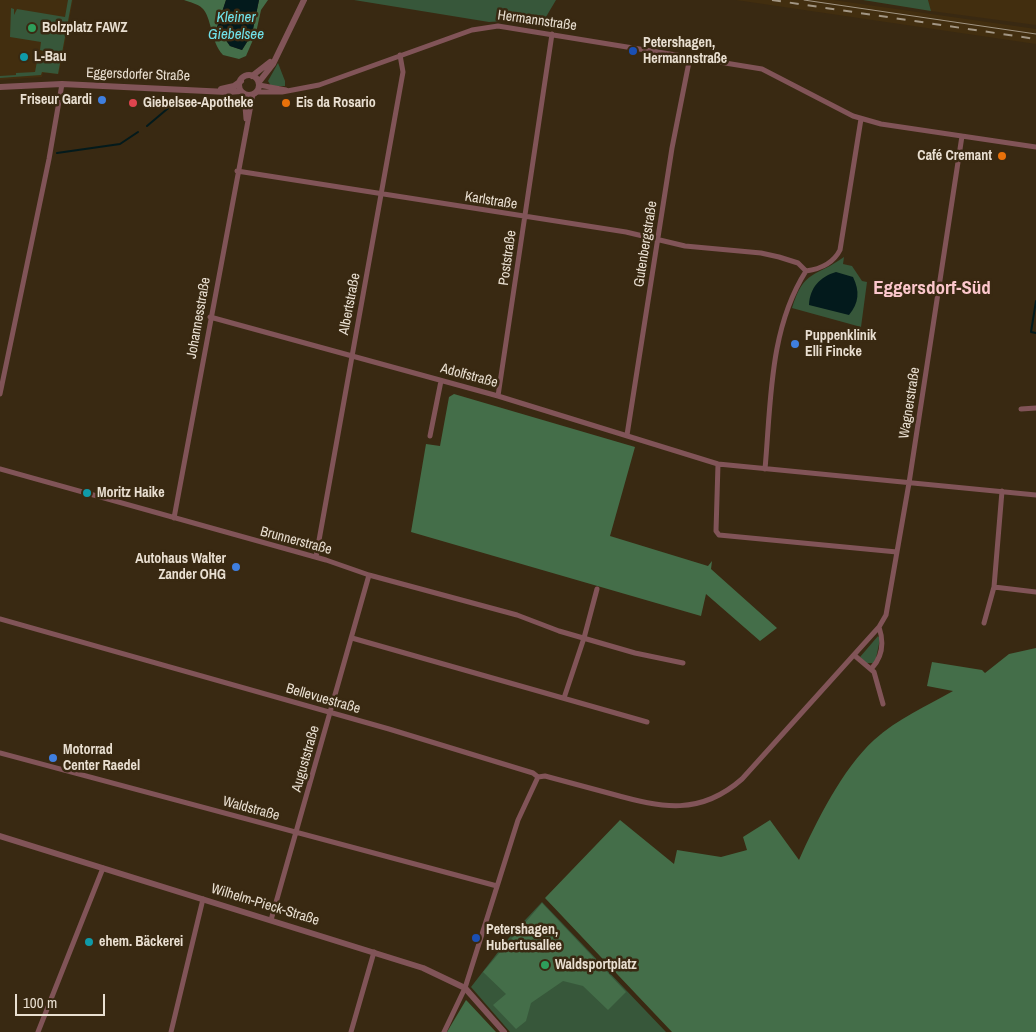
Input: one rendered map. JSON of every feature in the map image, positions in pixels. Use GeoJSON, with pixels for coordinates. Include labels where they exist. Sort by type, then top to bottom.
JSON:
{"type":"FeatureCollection","features":[{"type":"Feature","properties":{"kind":"street"},"geometry":{"type":"LineString","coordinates":[[257,88],[273,64],[304,0]]}},
{"type":"Feature","properties":{"kind":"street","name":"Hermannstraße"},"geometry":{"type":"LineString","coordinates":[[257,88],[287,91],[319,85],[484,26],[498,26],[762,69],[861,118],[1036,147]]}},
{"type":"Feature","properties":{"kind":"street","name":"Poststraße"},"geometry":{"type":"LineString","coordinates":[[498,396],[552,34]]}},
{"type":"Feature","properties":{"kind":"street"},"geometry":{"type":"LineString","coordinates":[[257,88],[252,76],[263,70],[278,54]]}},
{"type":"Feature","properties":{"kind":"street","name":"Albertstraße"},"geometry":{"type":"LineString","coordinates":[[316,558],[403,72],[400,55]]}},
{"type":"Feature","properties":{"kind":"street","name":"Gutenbergstraße"},"geometry":{"type":"LineString","coordinates":[[627,435],[659,241],[672,148],[690,57]]}},
{"type":"Feature","properties":{"kind":"street","name":"Eggersdorfer Straße"},"geometry":{"type":"LineString","coordinates":[[215,91],[234,86],[246,76],[252,76]]}},
{"type":"Feature","properties":{"kind":"street"},"geometry":{"type":"LineString","coordinates":[[240,81],[243,92]]}},
{"type":"Feature","properties":{"kind":"street"},"geometry":{"type":"LineString","coordinates":[[0,394],[49,159],[62,84]]}},
{"type":"Feature","properties":{"kind":"street","name":"Eggersdorfer Straße"},"geometry":{"type":"LineString","coordinates":[[0,87],[62,84],[243,92],[257,88]]}},
{"type":"Feature","properties":{"kind":"street","name":"Johannesstraße"},"geometry":{"type":"LineString","coordinates":[[174,518],[246,122],[257,88]]}},
{"type":"Feature","properties":{"kind":"street","name":"Johannesstraße"},"geometry":{"type":"LineString","coordinates":[[243,92],[246,122]]}},
{"type":"Feature","properties":{"kind":"street"},"geometry":{"type":"LineString","coordinates":[[765,469],[777,344],[790,299],[806,271],[827,265],[835,259],[840,250],[861,118]]}},
{"type":"Feature","properties":{"kind":"street","name":"Wagnerstraße"},"geometry":{"type":"LineString","coordinates":[[872,668],[878,662],[882,648],[880,627],[886,615],[909,482],[962,136]]}},
{"type":"Feature","properties":{"kind":"street","name":"Karlstraße"},"geometry":{"type":"LineString","coordinates":[[237,171],[525,218],[626,232],[685,246],[779,257],[798,263],[806,271]]}},
{"type":"Feature","properties":{"kind":"street","name":"Adolfstraße"},"geometry":{"type":"LineString","coordinates":[[210,318],[498,396],[718,464],[1036,494]]}},
{"type":"Feature","properties":{"kind":"street"},"geometry":{"type":"LineString","coordinates":[[430,436],[441,381]]}},
{"type":"Feature","properties":{"kind":"street"},"geometry":{"type":"LineString","coordinates":[[1021,409],[1036,408]]}},
{"type":"Feature","properties":{"kind":"street"},"geometry":{"type":"LineString","coordinates":[[718,464],[716,531],[719,535],[897,552]]}},
{"type":"Feature","properties":{"kind":"street","name":"Brunnerstraße"},"geometry":{"type":"LineString","coordinates":[[0,469],[316,558],[369,575],[510,613],[635,653],[683,663]]}},
{"type":"Feature","properties":{"kind":"street"},"geometry":{"type":"LineString","coordinates":[[984,623],[994,587],[1002,491]]}},
{"type":"Feature","properties":{"kind":"street","name":"Auguststraße"},"geometry":{"type":"LineString","coordinates":[[271,920],[369,575]]}},
{"type":"Feature","properties":{"kind":"street"},"geometry":{"type":"LineString","coordinates":[[994,587],[1036,592]]}},
{"type":"Feature","properties":{"kind":"street"},"geometry":{"type":"LineString","coordinates":[[564,698],[584,638],[597,589]]}},
{"type":"Feature","properties":{"kind":"street","name":"Bellevuestraße"},"geometry":{"type":"LineString","coordinates":[[0,620],[330,713],[533,773],[538,777],[544,776],[664,806],[687,806],[709,800],[732,788],[880,627]]}},
{"type":"Feature","properties":{"kind":"street"},"geometry":{"type":"LineString","coordinates":[[352,638],[647,722]]}},
{"type":"Feature","properties":{"kind":"street"},"geometry":{"type":"LineString","coordinates":[[854,655],[872,668],[883,704]]}},
{"type":"Feature","properties":{"kind":"street","name":"Waldstraße"},"geometry":{"type":"LineString","coordinates":[[0,753],[497,886]]}},
{"type":"Feature","properties":{"kind":"street"},"geometry":{"type":"LineString","coordinates":[[444,1032],[464,988],[518,820],[538,777]]}},
{"type":"Feature","properties":{"kind":"street","name":"Wilhelm-Pieck-Straße"},"geometry":{"type":"LineString","coordinates":[[0,836],[424,968],[464,988],[504,1032]]}},
{"type":"Feature","properties":{"kind":"street"},"geometry":{"type":"LineString","coordinates":[[38,1032],[103,868]]}},
{"type":"Feature","properties":{"kind":"street"},"geometry":{"type":"LineString","coordinates":[[171,1032],[203,899]]}},
{"type":"Feature","properties":{"kind":"street"},"geometry":{"type":"LineString","coordinates":[[351,1032],[374,952]]}},
{"type":"Feature","properties":{"kind":"shaded area"},"geometry":{"type":"Polygon","coordinates":[[[0,0],[73,0],[59,74],[43,73],[42,77],[0,80],[0,0]]]}},
{"type":"Feature","properties":{"kind":"shaded area"},"geometry":{"type":"Polygon","coordinates":[[[736,0],[833,0],[1036,29],[1036,44],[736,0]]]}},
{"type":"Feature","properties":{"kind":"shaded area"},"geometry":{"type":"Polygon","coordinates":[[[928,0],[1036,0],[1036,25],[931,11],[928,0]]]}},
{"type":"Feature","properties":{"kind":"green space"},"geometry":{"type":"Polygon","coordinates":[[[68,0],[72,0],[58,74],[42,72],[41,75],[0,78],[0,76],[16,75],[16,73],[35,72],[38,56],[42,57],[44,51],[40,50],[41,42],[10,37],[11,8],[14,9],[14,15],[17,9],[65,17],[68,0]]]}},
{"type":"Feature","properties":{"kind":"green space"},"geometry":{"type":"Polygon","coordinates":[[[184,0],[226,0],[217,28],[230,46],[242,50],[252,34],[259,0],[268,0],[261,10],[256,33],[246,56],[239,59],[223,55],[216,43],[205,12],[198,5],[184,0]]]}},
{"type":"Feature","properties":{"kind":"green space"},"geometry":{"type":"Polygon","coordinates":[[[354,0],[556,0],[540,27],[504,21],[489,22],[354,0]]]}},
{"type":"Feature","properties":{"kind":"green space"},"geometry":{"type":"Polygon","coordinates":[[[863,0],[928,0],[931,11],[863,0]]]}},
{"type":"Feature","properties":{"kind":"green space"},"geometry":{"type":"Polygon","coordinates":[[[278,63],[285,86],[271,86],[268,81],[278,63]]]}},
{"type":"Feature","properties":{"kind":"green space"},"geometry":{"type":"Polygon","coordinates":[[[844,257],[843,264],[852,266],[862,281],[867,282],[861,327],[792,308],[796,295],[806,280],[844,257]]]}},
{"type":"Feature","properties":{"kind":"green space"},"geometry":{"type":"Polygon","coordinates":[[[454,394],[635,447],[610,536],[708,566],[712,561],[711,569],[777,628],[760,641],[706,594],[701,616],[411,532],[426,444],[440,446],[449,397],[454,394]]]}},
{"type":"Feature","properties":{"kind":"green space"},"geometry":{"type":"Polygon","coordinates":[[[878,636],[880,639],[875,663],[865,663],[860,657],[878,636]]]}},
{"type":"Feature","properties":{"kind":"green space"},"geometry":{"type":"Polygon","coordinates":[[[1036,648],[1036,1032],[672,1032],[545,898],[620,820],[674,864],[677,850],[721,857],[747,850],[743,837],[770,820],[799,860],[831,796],[863,752],[883,732],[912,713],[953,691],[927,686],[932,662],[982,670],[985,673],[1009,654],[1036,648]]]}},
{"type":"Feature","properties":{"kind":"green space","name":"Waldsportplatz"},"geometry":{"type":"Polygon","coordinates":[[[542,902],[666,1032],[510,1032],[471,987],[512,934],[542,902]]]}},
{"type":"Feature","properties":{"kind":"green space"},"geometry":{"type":"Polygon","coordinates":[[[542,903],[626,992],[608,1010],[583,986],[563,981],[531,1003],[526,1021],[516,1029],[493,1005],[506,994],[483,972],[542,903]]]}},
{"type":"Feature","properties":{"kind":"green space"},"geometry":{"type":"Polygon","coordinates":[[[466,1000],[468,1002],[496,1032],[447,1032],[466,1000]]]}},
{"type":"Feature","properties":{"kind":"water","name":"Kleiner Giebelsee"},"geometry":{"type":"Polygon","coordinates":[[[226,0],[259,0],[252,34],[242,50],[230,46],[217,27],[226,0]]]}},
{"type":"Feature","properties":{"kind":"water"},"geometry":{"type":"Polygon","coordinates":[[[836,272],[853,277],[855,282],[857,301],[849,315],[809,305],[811,293],[817,284],[825,277],[836,272]]]}},
{"type":"Feature","properties":{"kind":"waterway"},"geometry":{"type":"LineString","coordinates":[[147,126],[179,99]]}},
{"type":"Feature","properties":{"kind":"waterway"},"geometry":{"type":"LineString","coordinates":[[57,153],[120,144],[138,132]]}},
{"type":"Feature","properties":{"kind":"waterway"},"geometry":{"type":"LineString","coordinates":[[1036,301],[1031,332],[1036,333]]}},
{"type":"Feature","properties":{"kind":"tram line"},"geometry":{"type":"LineString","coordinates":[[804,0],[1036,34]]}},
{"type":"Feature","properties":{"kind":"railway"},"geometry":{"type":"LineString","coordinates":[[772,0],[1036,39]]}},
{"type":"Feature","properties":{"kind":"place","name":"Bolzplatz FAWZ"},"geometry":{"type":"Point","coordinates":[32,28]}},
{"type":"Feature","properties":{"kind":"place","name":"Petershagen, Hermannstraße"},"geometry":{"type":"Point","coordinates":[633,51]}},
{"type":"Feature","properties":{"kind":"place","name":"L-Bau"},"geometry":{"type":"Point","coordinates":[24,57]}},
{"type":"Feature","properties":{"kind":"place","name":"Friseur Gardi"},"geometry":{"type":"Point","coordinates":[102,100]}},
{"type":"Feature","properties":{"kind":"place","name":"Giebelsee-Apotheke"},"geometry":{"type":"Point","coordinates":[133,103]}},
{"type":"Feature","properties":{"kind":"place","name":"Eis da Rosario"},"geometry":{"type":"Point","coordinates":[286,103]}},
{"type":"Feature","properties":{"kind":"place","name":"Café Cremant"},"geometry":{"type":"Point","coordinates":[1002,156]}},
{"type":"Feature","properties":{"kind":"place","name":"Puppenklinik Elli Fincke"},"geometry":{"type":"Point","coordinates":[795,344]}},
{"type":"Feature","properties":{"kind":"place","name":"Moritz Haike"},"geometry":{"type":"Point","coordinates":[87,493]}},
{"type":"Feature","properties":{"kind":"place","name":"Autohaus Walter Zander OHG"},"geometry":{"type":"Point","coordinates":[236,567]}},
{"type":"Feature","properties":{"kind":"place","name":"Motorrad Center Raedel"},"geometry":{"type":"Point","coordinates":[53,758]}},
{"type":"Feature","properties":{"kind":"place","name":"Petershagen, Hubertusallee"},"geometry":{"type":"Point","coordinates":[476,938]}},
{"type":"Feature","properties":{"kind":"place","name":"ehem. Bäckerei"},"geometry":{"type":"Point","coordinates":[89,942]}},
{"type":"Feature","properties":{"kind":"place","name":"Waldsportplatz"},"geometry":{"type":"Point","coordinates":[545,965]}},
{"type":"Feature","properties":{"kind":"district","name":"Eggersdorf-Süd"},"geometry":{"type":"Point","coordinates":[932,289]}}]}
